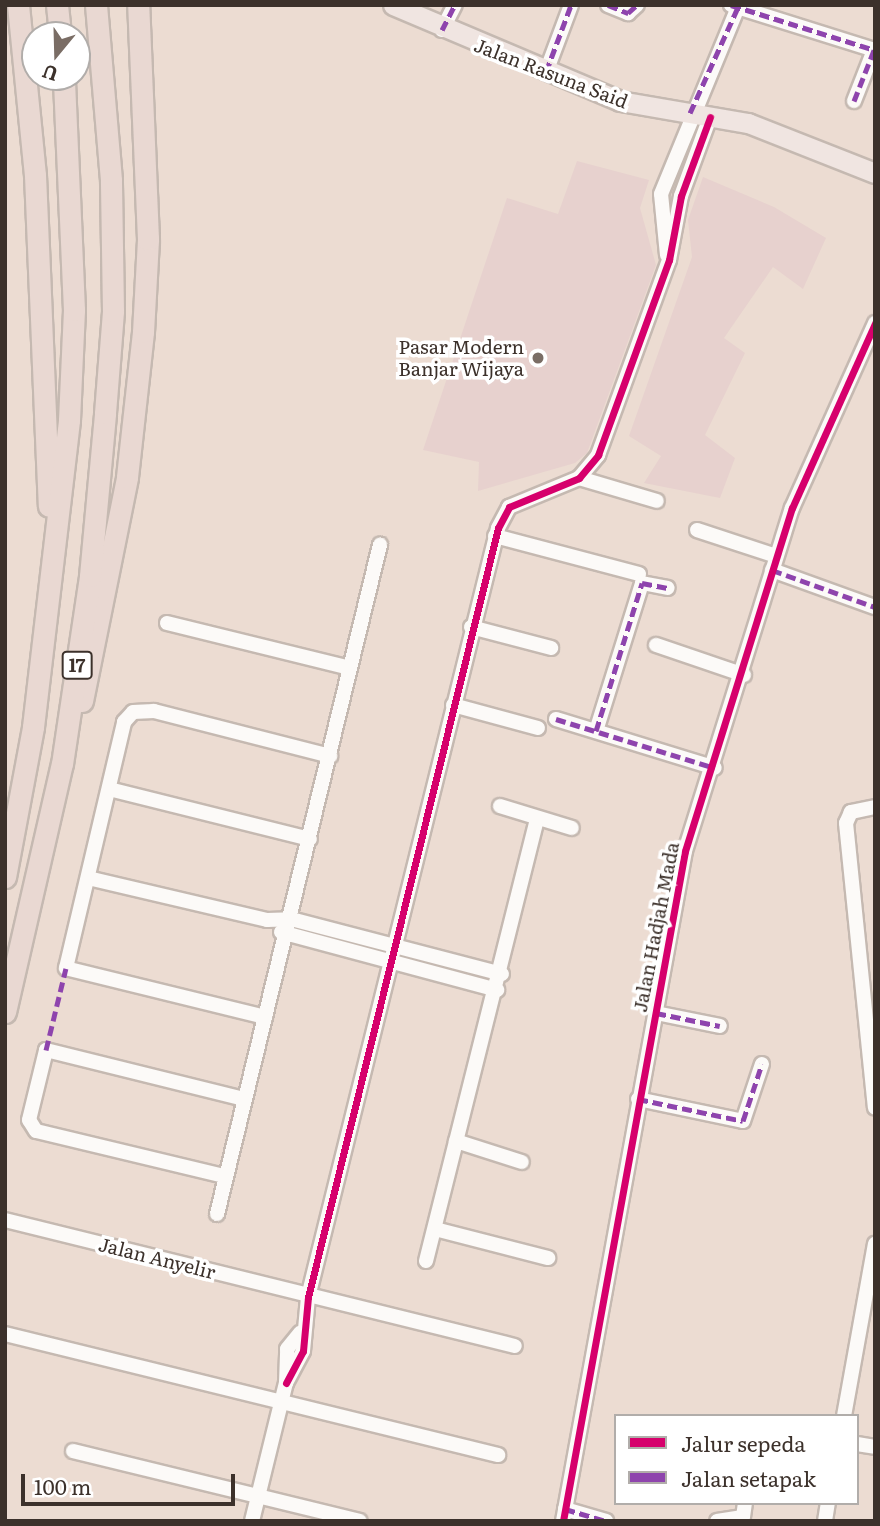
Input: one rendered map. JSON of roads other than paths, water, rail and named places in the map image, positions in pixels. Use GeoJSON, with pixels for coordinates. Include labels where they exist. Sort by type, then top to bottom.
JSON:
{"type":"FeatureCollection","features":[{"type":"Feature","properties":{"kind":"highway"},"geometry":{"type":"LineString","coordinates":[[18,5],[35,175],[52,583]]}},
{"type":"Feature","properties":{"kind":"highway","name":"17"},"geometry":{"type":"LineString","coordinates":[[5,1012],[62,764],[90,576],[113,312],[111,180],[96,5]]}},
{"type":"Feature","properties":{"kind":"highway"},"geometry":{"type":"LineString","coordinates":[[62,764],[95,649],[127,477],[143,332],[148,212],[138,5]]}},
{"type":"Feature","properties":{"kind":"highway","name":"17"},"geometry":{"type":"LineString","coordinates":[[5,877],[52,583],[74,310],[65,91]]}},
{"type":"Feature","properties":{"kind":"main road","name":"Jalan Rasuna Said"},"geometry":{"type":"LineString","coordinates":[[393,5],[442,30],[620,101],[758,127],[875,173]]}},
{"type":"Feature","properties":{"kind":"street"},"geometry":{"type":"LineString","coordinates":[[442,30],[455,5]]}},
{"type":"Feature","properties":{"kind":"street"},"geometry":{"type":"LineString","coordinates":[[546,72],[571,5]]}},
{"type":"Feature","properties":{"kind":"street"},"geometry":{"type":"LineString","coordinates":[[608,5],[628,13],[637,5]]}},
{"type":"Feature","properties":{"kind":"street"},"geometry":{"type":"LineString","coordinates":[[668,260],[660,222],[670,167],[736,6],[875,50],[854,101]]}},
{"type":"Feature","properties":{"kind":"street"},"geometry":{"type":"LineString","coordinates":[[251,1521],[281,1406],[286,1382],[287,1349],[300,1334],[495,536],[515,502],[579,478],[598,455],[668,260],[688,173],[710,117]]}},
{"type":"Feature","properties":{"kind":"street"},"geometry":{"type":"LineString","coordinates":[[670,167],[688,173]]}},
{"type":"Feature","properties":{"kind":"street","name":"Jalan Hadjah Mada"},"geometry":{"type":"LineString","coordinates":[[564,1515],[685,851],[744,675],[774,563],[860,346],[875,323]]}},
{"type":"Feature","properties":{"kind":"street"},"geometry":{"type":"LineString","coordinates":[[579,478],[657,500]]}},
{"type":"Feature","properties":{"kind":"street"},"geometry":{"type":"LineString","coordinates":[[697,530],[875,607]]}},
{"type":"Feature","properties":{"kind":"street"},"geometry":{"type":"LineString","coordinates":[[495,536],[639,574]]}},
{"type":"Feature","properties":{"kind":"street"},"geometry":{"type":"LineString","coordinates":[[217,1214],[380,545]]}},
{"type":"Feature","properties":{"kind":"street"},"geometry":{"type":"LineString","coordinates":[[596,731],[642,583],[668,588]]}},
{"type":"Feature","properties":{"kind":"street"},"geometry":{"type":"LineString","coordinates":[[167,623],[350,668]]}},
{"type":"Feature","properties":{"kind":"street"},"geometry":{"type":"LineString","coordinates":[[471,627],[551,648]]}},
{"type":"Feature","properties":{"kind":"street"},"geometry":{"type":"LineString","coordinates":[[656,645],[744,675]]}},
{"type":"Feature","properties":{"kind":"street"},"geometry":{"type":"LineString","coordinates":[[453,705],[538,729]]}},
{"type":"Feature","properties":{"kind":"street"},"geometry":{"type":"LineString","coordinates":[[265,1017],[66,968],[124,722],[140,710],[330,756]]}},
{"type":"Feature","properties":{"kind":"street"},"geometry":{"type":"LineString","coordinates":[[556,719],[715,768]]}},
{"type":"Feature","properties":{"kind":"street"},"geometry":{"type":"LineString","coordinates":[[109,789],[310,839]]}},
{"type":"Feature","properties":{"kind":"street"},"geometry":{"type":"LineString","coordinates":[[500,806],[572,828]]}},
{"type":"Feature","properties":{"kind":"street"},"geometry":{"type":"LineString","coordinates":[[875,807],[851,812],[846,823],[875,1108]]}},
{"type":"Feature","properties":{"kind":"street"},"geometry":{"type":"LineString","coordinates":[[426,1261],[502,974],[537,819]]}},
{"type":"Feature","properties":{"kind":"street"},"geometry":{"type":"LineString","coordinates":[[88,878],[267,920],[291,919],[502,974]]}},
{"type":"Feature","properties":{"kind":"street"},"geometry":{"type":"LineString","coordinates":[[267,920],[286,936],[497,990]]}},
{"type":"Feature","properties":{"kind":"street"},"geometry":{"type":"LineString","coordinates":[[656,1013],[720,1026]]}},
{"type":"Feature","properties":{"kind":"street"},"geometry":{"type":"LineString","coordinates":[[225,1176],[36,1131],[29,1120],[43,1062],[46,1050],[244,1099]]}},
{"type":"Feature","properties":{"kind":"street"},"geometry":{"type":"LineString","coordinates":[[638,1099],[743,1121],[762,1064]]}},
{"type":"Feature","properties":{"kind":"street"},"geometry":{"type":"LineString","coordinates":[[456,1141],[522,1162]]}},
{"type":"Feature","properties":{"kind":"street","name":"Jalan Anyelir"},"geometry":{"type":"LineString","coordinates":[[5,1220],[515,1346]]}},
{"type":"Feature","properties":{"kind":"street"},"geometry":{"type":"LineString","coordinates":[[435,1229],[548,1258]]}},
{"type":"Feature","properties":{"kind":"street"},"geometry":{"type":"LineString","coordinates":[[844,1414],[875,1244]]}},
{"type":"Feature","properties":{"kind":"street"},"geometry":{"type":"LineString","coordinates":[[5,1334],[281,1406],[498,1455]]}},
{"type":"Feature","properties":{"kind":"street"},"geometry":{"type":"LineString","coordinates":[[73,1451],[359,1521]]}},
{"type":"Feature","properties":{"kind":"street"},"geometry":{"type":"LineString","coordinates":[[717,1521],[743,1514]]}},
{"type":"Feature","properties":{"kind":"street"},"geometry":{"type":"LineString","coordinates":[[564,1515],[606,1521]]}},
{"type":"Feature","properties":{"kind":"place","name":"Pasar Modern Banjar Wijaya"},"geometry":{"type":"Point","coordinates":[538,358]}}]}
